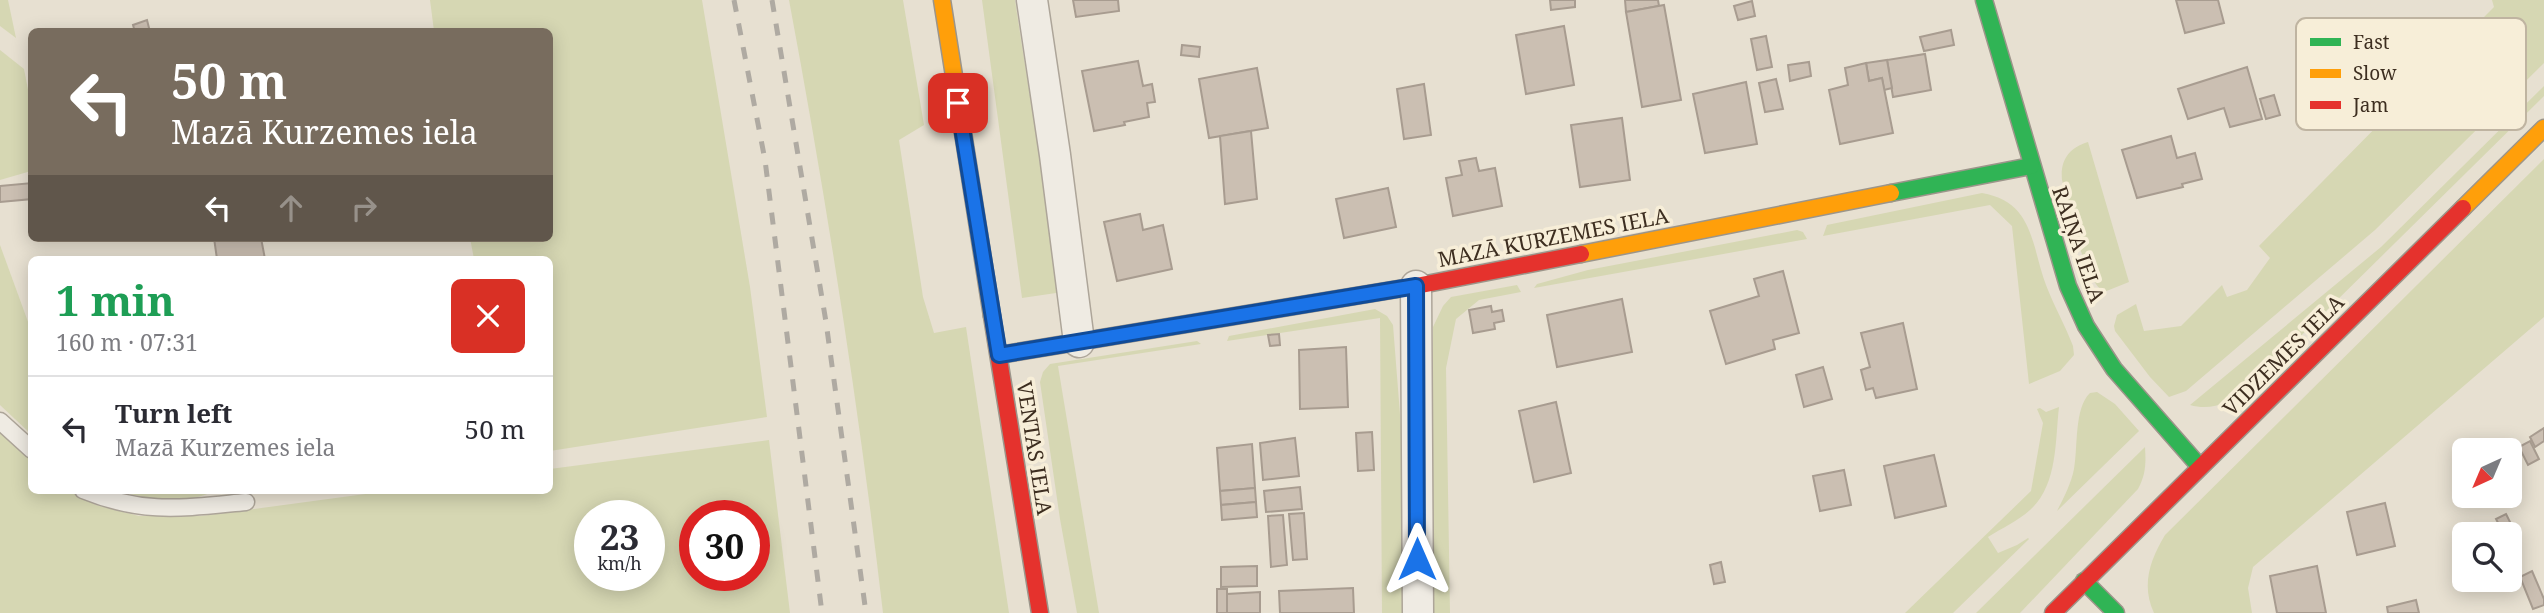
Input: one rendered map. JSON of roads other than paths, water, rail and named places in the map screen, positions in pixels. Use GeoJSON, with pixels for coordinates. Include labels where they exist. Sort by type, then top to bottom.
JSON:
{"type":"FeatureCollection","features":[{"type":"Feature","properties":{"kind":"main road","name":"VENTAS IELA"},"geometry":{"type":"LineString","coordinates":[[942,0],[1040,613]]}},
{"type":"Feature","properties":{"kind":"main road","name":"RAIŅA IELA"},"geometry":{"type":"LineString","coordinates":[[1984,0],[2068,286],[2086,326],[2114,369],[2200,467]]}},
{"type":"Feature","properties":{"kind":"main road","name":"VIDZEMES IELA"},"geometry":{"type":"LineString","coordinates":[[2053,613],[2544,128]]}},
{"type":"Feature","properties":{"kind":"main road","name":"MAZĀ KURZEMES IELA"},"geometry":{"type":"LineString","coordinates":[[999,355],[1416,286],[2031,166]]}},
{"type":"Feature","properties":{"kind":"main road"},"geometry":{"type":"LineString","coordinates":[[2084,582],[2116,613]]}},
{"type":"Feature","properties":{"kind":"street"},"geometry":{"type":"LineString","coordinates":[[1032,0],[1079,342]]}},
{"type":"Feature","properties":{"kind":"street"},"geometry":{"type":"LineString","coordinates":[[1416,286],[1418,613]]}},
{"type":"Feature","properties":{"kind":"lane"},"geometry":{"type":"LineString","coordinates":[[0,421],[28,446]]}},
{"type":"Feature","properties":{"kind":"lane"},"geometry":{"type":"LineString","coordinates":[[93,494],[110,501],[145,508],[246,502]]}},
{"type":"Feature","properties":{"kind":"railway"},"geometry":{"type":"LineString","coordinates":[[734,0],[765,160],[822,613]]}},
{"type":"Feature","properties":{"kind":"railway"},"geometry":{"type":"LineString","coordinates":[[772,0],[826,322],[866,613]]}}]}
